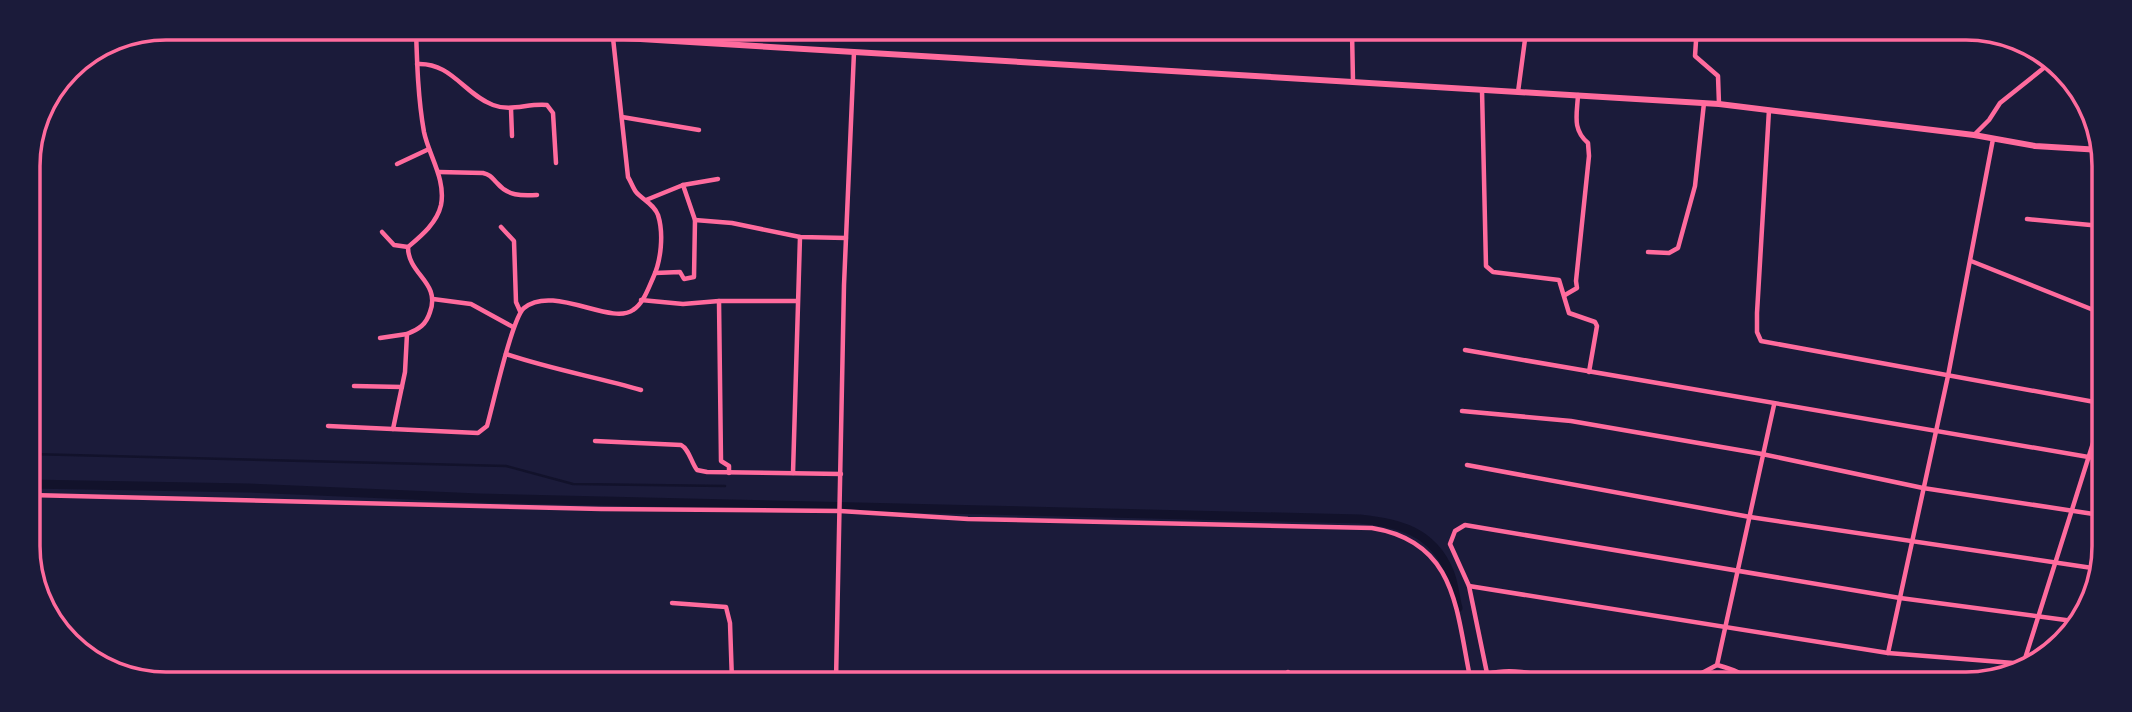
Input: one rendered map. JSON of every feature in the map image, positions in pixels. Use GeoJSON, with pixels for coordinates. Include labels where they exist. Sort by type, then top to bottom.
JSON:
{"type":"FeatureCollection","features":[{"type":"Feature","properties":{"kind":"main road"},"geometry":{"type":"LineString","coordinates":[[663,41],[1719,104],[1974,135],[2035,146],[2090,149]]}},
{"type":"Feature","properties":{"kind":"street"},"geometry":{"type":"LineString","coordinates":[[1352,40],[1353,82]]}},
{"type":"Feature","properties":{"kind":"street"},"geometry":{"type":"LineString","coordinates":[[1518,92],[1525,40]]}},
{"type":"Feature","properties":{"kind":"street"},"geometry":{"type":"LineString","coordinates":[[1696,40],[1695,56],[1718,76],[1719,104]]}},
{"type":"Feature","properties":{"kind":"street"},"geometry":{"type":"LineString","coordinates":[[408,247],[423,234],[438,214],[442,197],[439,172],[429,149],[423,121],[416,41]]}},
{"type":"Feature","properties":{"kind":"street"},"geometry":{"type":"LineString","coordinates":[[328,426],[481,432],[487,426],[513,327],[520,311],[530,304],[559,302],[621,315],[634,310],[655,273],[659,257],[659,221],[655,209],[636,192],[628,177],[613,41]]}},
{"type":"Feature","properties":{"kind":"street"},"geometry":{"type":"LineString","coordinates":[[836,672],[846,238],[854,51]]}},
{"type":"Feature","properties":{"kind":"street"},"geometry":{"type":"LineString","coordinates":[[417,64],[438,66],[488,103],[511,109],[543,104],[552,108],[556,163]]}},
{"type":"Feature","properties":{"kind":"street"},"geometry":{"type":"LineString","coordinates":[[1974,135],[1989,120],[2000,103],[2044,68]]}},
{"type":"Feature","properties":{"kind":"street"},"geometry":{"type":"LineString","coordinates":[[1482,90],[1486,266],[1493,272],[1559,279],[1569,313],[1595,321],[1597,326],[1589,372]]}},
{"type":"Feature","properties":{"kind":"street"},"geometry":{"type":"LineString","coordinates":[[1565,295],[1577,288],[1590,156],[1588,142],[1576,127],[1578,95]]}},
{"type":"Feature","properties":{"kind":"street"},"geometry":{"type":"LineString","coordinates":[[1648,252],[1669,253],[1678,248],[1695,186],[1704,103]]}},
{"type":"Feature","properties":{"kind":"street"},"geometry":{"type":"LineString","coordinates":[[511,109],[512,136]]}},
{"type":"Feature","properties":{"kind":"street"},"geometry":{"type":"LineString","coordinates":[[1769,109],[1757,313],[1757,332],[1761,341],[2092,402]]}},
{"type":"Feature","properties":{"kind":"street"},"geometry":{"type":"LineString","coordinates":[[622,117],[699,131]]}},
{"type":"Feature","properties":{"kind":"street"},"geometry":{"type":"LineString","coordinates":[[1888,653],[1948,376],[1993,139]]}},
{"type":"Feature","properties":{"kind":"street"},"geometry":{"type":"LineString","coordinates":[[397,164],[429,149]]}},
{"type":"Feature","properties":{"kind":"street"},"geometry":{"type":"LineString","coordinates":[[439,172],[489,174],[505,191],[520,196],[537,195]]}},
{"type":"Feature","properties":{"kind":"street"},"geometry":{"type":"LineString","coordinates":[[646,200],[683,186],[718,179]]}},
{"type":"Feature","properties":{"kind":"street"},"geometry":{"type":"LineString","coordinates":[[655,273],[680,272],[684,279],[693,278],[695,220],[683,186]]}},
{"type":"Feature","properties":{"kind":"street"},"geometry":{"type":"LineString","coordinates":[[2027,219],[2092,225]]}},
{"type":"Feature","properties":{"kind":"street"},"geometry":{"type":"LineString","coordinates":[[695,220],[748,226],[800,237],[846,238]]}},
{"type":"Feature","properties":{"kind":"street"},"geometry":{"type":"LineString","coordinates":[[501,227],[514,241],[516,302],[520,311]]}},
{"type":"Feature","properties":{"kind":"street"},"geometry":{"type":"LineString","coordinates":[[382,232],[394,244],[408,247]]}},
{"type":"Feature","properties":{"kind":"street"},"geometry":{"type":"LineString","coordinates":[[793,473],[800,237]]}},
{"type":"Feature","properties":{"kind":"street"},"geometry":{"type":"LineString","coordinates":[[380,338],[407,334],[423,326],[429,315],[432,293],[411,263],[408,247]]}},
{"type":"Feature","properties":{"kind":"street"},"geometry":{"type":"LineString","coordinates":[[1971,261],[2092,309]]}},
{"type":"Feature","properties":{"kind":"street"},"geometry":{"type":"LineString","coordinates":[[433,299],[471,304],[513,327]]}},
{"type":"Feature","properties":{"kind":"street"},"geometry":{"type":"LineString","coordinates":[[641,300],[683,304],[797,301]]}},
{"type":"Feature","properties":{"kind":"street"},"geometry":{"type":"LineString","coordinates":[[719,301],[721,461],[729,466],[729,473]]}},
{"type":"Feature","properties":{"kind":"street"},"geometry":{"type":"LineString","coordinates":[[393,429],[402,387],[407,334]]}},
{"type":"Feature","properties":{"kind":"street"},"geometry":{"type":"LineString","coordinates":[[1465,350],[2092,458]]}},
{"type":"Feature","properties":{"kind":"street"},"geometry":{"type":"LineString","coordinates":[[506,354],[641,390]]}},
{"type":"Feature","properties":{"kind":"street"},"geometry":{"type":"LineString","coordinates":[[354,386],[402,387]]}},
{"type":"Feature","properties":{"kind":"street"},"geometry":{"type":"LineString","coordinates":[[1717,665],[1774,405]]}},
{"type":"Feature","properties":{"kind":"street"},"geometry":{"type":"LineString","coordinates":[[1462,411],[1571,421],[1762,454],[1923,488],[2092,513]]}},
{"type":"Feature","properties":{"kind":"street"},"geometry":{"type":"LineString","coordinates":[[595,441],[681,444],[687,450],[696,470],[842,474]]}},
{"type":"Feature","properties":{"kind":"street"},"geometry":{"type":"LineString","coordinates":[[2026,656],[2092,444]]}},
{"type":"Feature","properties":{"kind":"street"},"geometry":{"type":"LineString","coordinates":[[1467,465],[1750,517],[2090,568]]}},
{"type":"Feature","properties":{"kind":"street"},"geometry":{"type":"LineString","coordinates":[[40,495],[601,509],[841,511],[968,519],[1325,526],[1387,530],[1427,551],[1446,576],[1469,671]]}},
{"type":"Feature","properties":{"kind":"street"},"geometry":{"type":"LineString","coordinates":[[1487,671],[1469,586],[1450,544],[1461,526],[1900,598],[2067,620]]}},
{"type":"Feature","properties":{"kind":"street"},"geometry":{"type":"LineString","coordinates":[[1469,586],[1888,653],[2011,663]]}},
{"type":"Feature","properties":{"kind":"street"},"geometry":{"type":"LineString","coordinates":[[672,603],[726,607],[730,623],[732,672]]}},
{"type":"Feature","properties":{"kind":"street"},"geometry":{"type":"LineString","coordinates":[[1705,671],[1717,665],[1736,671]]}},
{"type":"Feature","properties":{"kind":"waterway"},"geometry":{"type":"LineString","coordinates":[[40,454],[506,466],[573,484],[725,486]]}},
{"type":"Feature","properties":{"kind":"waterway"},"geometry":{"type":"LineString","coordinates":[[40,484],[248,488],[479,498],[1360,519],[1388,523],[1413,531],[1424,538],[1442,557],[1449,571],[1458,608]]}}]}
